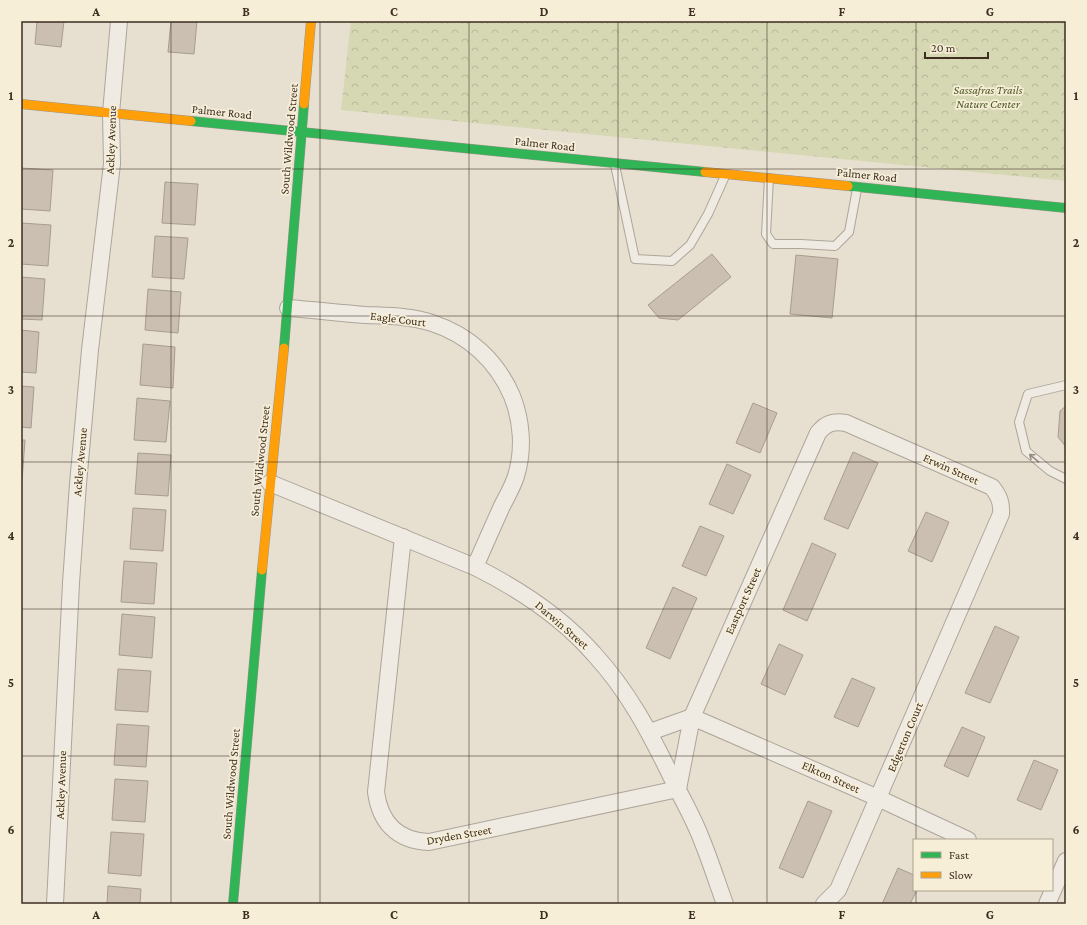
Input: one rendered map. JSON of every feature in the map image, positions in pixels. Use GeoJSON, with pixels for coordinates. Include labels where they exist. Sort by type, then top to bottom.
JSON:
{"type":"FeatureCollection","features":[{"type":"Feature","properties":{"kind":"street","name":"Ackley Avenue"},"geometry":{"type":"LineString","coordinates":[[55,904],[77,492],[91,342],[112,164],[111,113],[119,21]]}},
{"type":"Feature","properties":{"kind":"street","name":"South Wildwood Street"},"geometry":{"type":"LineString","coordinates":[[233,904],[270,483],[288,308],[311,21]]}},
{"type":"Feature","properties":{"kind":"street","name":"Palmer Road"},"geometry":{"type":"LineString","coordinates":[[21,104],[1066,208]]}},
{"type":"Feature","properties":{"kind":"street","name":"Eagle Court"},"geometry":{"type":"LineString","coordinates":[[288,308],[408,318],[431,322],[453,331],[468,340],[497,368],[507,385],[516,407],[521,431],[521,453],[516,476],[475,567]]}},
{"type":"Feature","properties":{"kind":"street","name":"Erwin Street"},"geometry":{"type":"LineString","coordinates":[[830,424],[837,422],[846,423],[992,487],[999,496],[1002,508],[1001,514],[979,565]]}},
{"type":"Feature","properties":{"kind":"street","name":"Eastport Street"},"geometry":{"type":"LineString","coordinates":[[678,789],[692,717],[818,434],[824,426],[830,424]]}},
{"type":"Feature","properties":{"kind":"street","name":"Darwin Street"},"geometry":{"type":"LineString","coordinates":[[270,483],[403,537],[503,580],[551,613],[573,633],[594,653],[615,679],[650,732],[701,837],[725,904]]}},
{"type":"Feature","properties":{"kind":"street","name":"Dryden Street"},"geometry":{"type":"LineString","coordinates":[[403,537],[376,792],[380,812],[392,828],[409,839],[429,842],[678,789]]}},
{"type":"Feature","properties":{"kind":"street","name":"Edgerton Court"},"geometry":{"type":"LineString","coordinates":[[824,904],[838,890],[979,565]]}},
{"type":"Feature","properties":{"kind":"street"},"geometry":{"type":"LineString","coordinates":[[650,732],[692,717]]}},
{"type":"Feature","properties":{"kind":"street","name":"Elkton Street"},"geometry":{"type":"LineString","coordinates":[[692,717],[878,798],[966,839]]}},
{"type":"Feature","properties":{"kind":"street"},"geometry":{"type":"LineString","coordinates":[[1053,891],[1066,861]]}},
{"type":"Feature","properties":{"kind":"street"},"geometry":{"type":"LineString","coordinates":[[1047,904],[1053,891]]}},
{"type":"Feature","properties":{"kind":"lane"},"geometry":{"type":"LineString","coordinates":[[615,163],[635,259],[672,261],[690,245],[708,214],[726,173]]}},
{"type":"Feature","properties":{"kind":"lane"},"geometry":{"type":"LineString","coordinates":[[769,178],[766,234],[773,244],[835,246],[849,232],[857,186]]}},
{"type":"Feature","properties":{"kind":"lane"},"geometry":{"type":"LineString","coordinates":[[1066,385],[1028,394],[1019,422],[1026,451],[1050,471],[1066,479]]}},
{"type":"Feature","properties":{"kind":"green space","name":"Sassafras Trails Nature Center"},"geometry":{"type":"Polygon","coordinates":[[[351,21],[1066,21],[1066,181],[341,110],[351,21]]]}},
{"type":"Feature","properties":{"kind":"building"},"geometry":{"type":"Polygon","coordinates":[[[37,21],[64,21],[61,47],[35,44],[37,21]]]}},
{"type":"Feature","properties":{"kind":"building"},"geometry":{"type":"Polygon","coordinates":[[[171,21],[197,21],[194,54],[168,52],[171,21]]]}},
{"type":"Feature","properties":{"kind":"building"},"geometry":{"type":"Polygon","coordinates":[[[21,168],[53,170],[50,211],[21,209],[21,168]]]}},
{"type":"Feature","properties":{"kind":"building"},"geometry":{"type":"Polygon","coordinates":[[[165,182],[198,184],[195,225],[162,223],[165,182]]]}},
{"type":"Feature","properties":{"kind":"building"},"geometry":{"type":"Polygon","coordinates":[[[21,223],[51,225],[48,266],[21,264],[21,223]]]}},
{"type":"Feature","properties":{"kind":"building"},"geometry":{"type":"Polygon","coordinates":[[[155,236],[188,238],[184,279],[152,277],[155,236]]]}},
{"type":"Feature","properties":{"kind":"building"},"geometry":{"type":"Polygon","coordinates":[[[712,254],[731,277],[678,320],[659,318],[648,305],[712,254]]]}},
{"type":"Feature","properties":{"kind":"building"},"geometry":{"type":"Polygon","coordinates":[[[796,255],[838,259],[832,318],[790,314],[796,255]]]}},
{"type":"Feature","properties":{"kind":"building"},"geometry":{"type":"Polygon","coordinates":[[[21,277],[45,279],[42,320],[21,319],[21,277]]]}},
{"type":"Feature","properties":{"kind":"building"},"geometry":{"type":"Polygon","coordinates":[[[148,289],[181,292],[178,333],[145,330],[148,289]]]}},
{"type":"Feature","properties":{"kind":"building"},"geometry":{"type":"Polygon","coordinates":[[[21,330],[39,332],[36,373],[21,372],[21,330]]]}},
{"type":"Feature","properties":{"kind":"building"},"geometry":{"type":"Polygon","coordinates":[[[143,344],[175,347],[173,388],[140,385],[143,344]]]}},
{"type":"Feature","properties":{"kind":"building"},"geometry":{"type":"Polygon","coordinates":[[[21,386],[34,387],[31,428],[21,427],[21,386]]]}},
{"type":"Feature","properties":{"kind":"building"},"geometry":{"type":"Polygon","coordinates":[[[137,398],[170,401],[166,442],[134,440],[137,398]]]}},
{"type":"Feature","properties":{"kind":"building"},"geometry":{"type":"Polygon","coordinates":[[[753,403],[777,413],[760,453],[736,443],[753,403]]]}},
{"type":"Feature","properties":{"kind":"building"},"geometry":{"type":"Polygon","coordinates":[[[1066,406],[1066,447],[1058,437],[1060,411],[1066,406]]]}},
{"type":"Feature","properties":{"kind":"building"},"geometry":{"type":"Polygon","coordinates":[[[21,440],[25,440],[22,481],[21,481],[21,440]]]}},
{"type":"Feature","properties":{"kind":"building"},"geometry":{"type":"Polygon","coordinates":[[[853,452],[878,463],[848,529],[824,519],[853,452]]]}},
{"type":"Feature","properties":{"kind":"building"},"geometry":{"type":"Polygon","coordinates":[[[138,453],[171,455],[168,496],[135,494],[138,453]]]}},
{"type":"Feature","properties":{"kind":"building"},"geometry":{"type":"Polygon","coordinates":[[[727,464],[751,475],[733,514],[709,504],[727,464]]]}},
{"type":"Feature","properties":{"kind":"building"},"geometry":{"type":"Polygon","coordinates":[[[133,508],[166,510],[163,551],[130,549],[133,508]]]}},
{"type":"Feature","properties":{"kind":"building"},"geometry":{"type":"Polygon","coordinates":[[[926,512],[949,522],[932,562],[908,551],[926,512]]]}},
{"type":"Feature","properties":{"kind":"building"},"geometry":{"type":"Polygon","coordinates":[[[700,526],[724,536],[706,576],[682,566],[700,526]]]}},
{"type":"Feature","properties":{"kind":"building"},"geometry":{"type":"Polygon","coordinates":[[[812,543],[836,554],[807,621],[783,610],[812,543]]]}},
{"type":"Feature","properties":{"kind":"building"},"geometry":{"type":"Polygon","coordinates":[[[124,561],[157,563],[154,604],[121,602],[124,561]]]}},
{"type":"Feature","properties":{"kind":"building"},"geometry":{"type":"Polygon","coordinates":[[[673,587],[697,598],[670,659],[646,648],[673,587]]]}},
{"type":"Feature","properties":{"kind":"building"},"geometry":{"type":"Polygon","coordinates":[[[122,614],[155,617],[152,658],[119,655],[122,614]]]}},
{"type":"Feature","properties":{"kind":"building"},"geometry":{"type":"Polygon","coordinates":[[[995,626],[1019,637],[990,703],[965,693],[995,626]]]}},
{"type":"Feature","properties":{"kind":"building"},"geometry":{"type":"Polygon","coordinates":[[[779,644],[803,655],[785,695],[761,684],[779,644]]]}},
{"type":"Feature","properties":{"kind":"building"},"geometry":{"type":"Polygon","coordinates":[[[118,669],[151,671],[148,712],[115,710],[118,669]]]}},
{"type":"Feature","properties":{"kind":"building"},"geometry":{"type":"Polygon","coordinates":[[[852,678],[875,688],[858,727],[834,717],[852,678]]]}},
{"type":"Feature","properties":{"kind":"building"},"geometry":{"type":"Polygon","coordinates":[[[117,724],[149,726],[146,767],[114,765],[117,724]]]}},
{"type":"Feature","properties":{"kind":"building"},"geometry":{"type":"Polygon","coordinates":[[[962,727],[985,737],[968,777],[944,766],[962,727]]]}},
{"type":"Feature","properties":{"kind":"building"},"geometry":{"type":"Polygon","coordinates":[[[1034,760],[1058,770],[1041,810],[1017,800],[1034,760]]]}},
{"type":"Feature","properties":{"kind":"building"},"geometry":{"type":"Polygon","coordinates":[[[115,779],[148,781],[145,822],[112,820],[115,779]]]}},
{"type":"Feature","properties":{"kind":"building"},"geometry":{"type":"Polygon","coordinates":[[[808,801],[832,811],[803,878],[779,868],[808,801]]]}},
{"type":"Feature","properties":{"kind":"building"},"geometry":{"type":"Polygon","coordinates":[[[111,832],[144,834],[141,876],[108,873],[111,832]]]}},
{"type":"Feature","properties":{"kind":"building"},"geometry":{"type":"Polygon","coordinates":[[[898,868],[913,875],[913,891],[916,891],[910,904],[882,904],[898,868]]]}},
{"type":"Feature","properties":{"kind":"building"},"geometry":{"type":"Polygon","coordinates":[[[108,886],[141,889],[140,904],[107,904],[108,886]]]}},
{"type":"Feature","properties":{"kind":"traffic: fast"},"geometry":{"type":"LineString","coordinates":[[284,348],[304,104]]}},
{"type":"Feature","properties":{"kind":"traffic: fast"},"geometry":{"type":"LineString","coordinates":[[191,121],[705,172]]}},
{"type":"Feature","properties":{"kind":"traffic: fast"},"geometry":{"type":"LineString","coordinates":[[848,186],[1066,208]]}},
{"type":"Feature","properties":{"kind":"traffic: fast"},"geometry":{"type":"LineString","coordinates":[[233,904],[262,570]]}},
{"type":"Feature","properties":{"kind":"traffic: slow"},"geometry":{"type":"LineString","coordinates":[[304,104],[311,21]]}},
{"type":"Feature","properties":{"kind":"traffic: slow"},"geometry":{"type":"LineString","coordinates":[[21,104],[191,121]]}},
{"type":"Feature","properties":{"kind":"traffic: slow"},"geometry":{"type":"LineString","coordinates":[[705,172],[848,186]]}},
{"type":"Feature","properties":{"kind":"traffic: slow"},"geometry":{"type":"LineString","coordinates":[[262,570],[284,348]]}}]}
